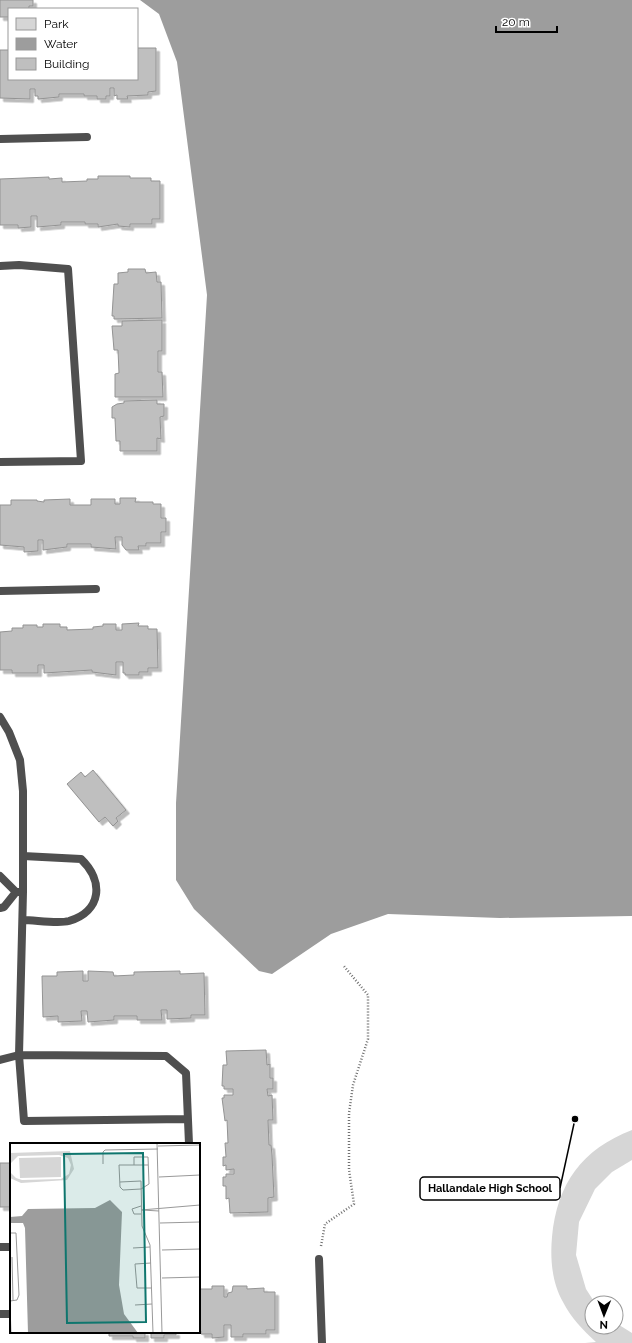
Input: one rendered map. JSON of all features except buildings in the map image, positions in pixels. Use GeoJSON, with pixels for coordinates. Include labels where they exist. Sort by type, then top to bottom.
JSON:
{"type":"FeatureCollection","features":[{"type":"Feature","properties":{"kind":"lane"},"geometry":{"type":"LineString","coordinates":[[0,139],[87,137]]}},
{"type":"Feature","properties":{"kind":"lane"},"geometry":{"type":"LineString","coordinates":[[0,266],[19,265],[68,269],[81,461],[0,462]]}},
{"type":"Feature","properties":{"kind":"lane"},"geometry":{"type":"LineString","coordinates":[[0,591],[96,589]]}},
{"type":"Feature","properties":{"kind":"lane"},"geometry":{"type":"LineString","coordinates":[[0,717],[9,732],[20,760],[23,791],[23,856],[20,892],[23,920],[19,1055],[24,1121],[188,1119]]}},
{"type":"Feature","properties":{"kind":"lane"},"geometry":{"type":"LineString","coordinates":[[23,856],[81,859],[90,867],[96,881],[96,899],[87,913],[68,921],[23,920]]}},
{"type":"Feature","properties":{"kind":"lane"},"geometry":{"type":"LineString","coordinates":[[0,876],[20,892]]}},
{"type":"Feature","properties":{"kind":"lane"},"geometry":{"type":"LineString","coordinates":[[0,908],[4,907],[20,892]]}},
{"type":"Feature","properties":{"kind":"lane"},"geometry":{"type":"LineString","coordinates":[[0,1060],[19,1055],[166,1056],[186,1073],[188,1143]]}},
{"type":"Feature","properties":{"kind":"lane"},"geometry":{"type":"LineString","coordinates":[[319,1259],[322,1343]]}},
{"type":"Feature","properties":{"kind":"path"},"geometry":{"type":"LineString","coordinates":[[319,1259],[325,1224],[354,1204],[349,1170],[349,1113],[353,1085],[368,1039],[368,995],[343,965]]}},
{"type":"Feature","properties":{"kind":"green space"},"geometry":{"type":"Polygon","coordinates":[[[632,1130],[632,1160],[612,1172],[595,1189],[579,1222],[576,1255],[586,1289],[590,1295],[584,1295],[584,1330],[566,1308],[556,1287],[551,1254],[552,1237],[555,1218],[566,1185],[586,1158],[599,1147],[632,1130]]]}},
{"type":"Feature","properties":{"kind":"green space"},"geometry":{"type":"Polygon","coordinates":[[[624,1328],[632,1333],[632,1343],[585,1343],[596,1342],[589,1335],[624,1335],[624,1328]]]}},
{"type":"Feature","properties":{"kind":"water"},"geometry":{"type":"Polygon","coordinates":[[[140,0],[632,0],[632,916],[500,918],[388,914],[331,934],[272,974],[259,971],[194,909],[176,880],[176,803],[207,295],[177,62],[159,14],[140,0]]]}},
{"type":"Feature","properties":{"kind":"place","name":"Hallandale High School"},"geometry":{"type":"Point","coordinates":[575,1119]}}]}
